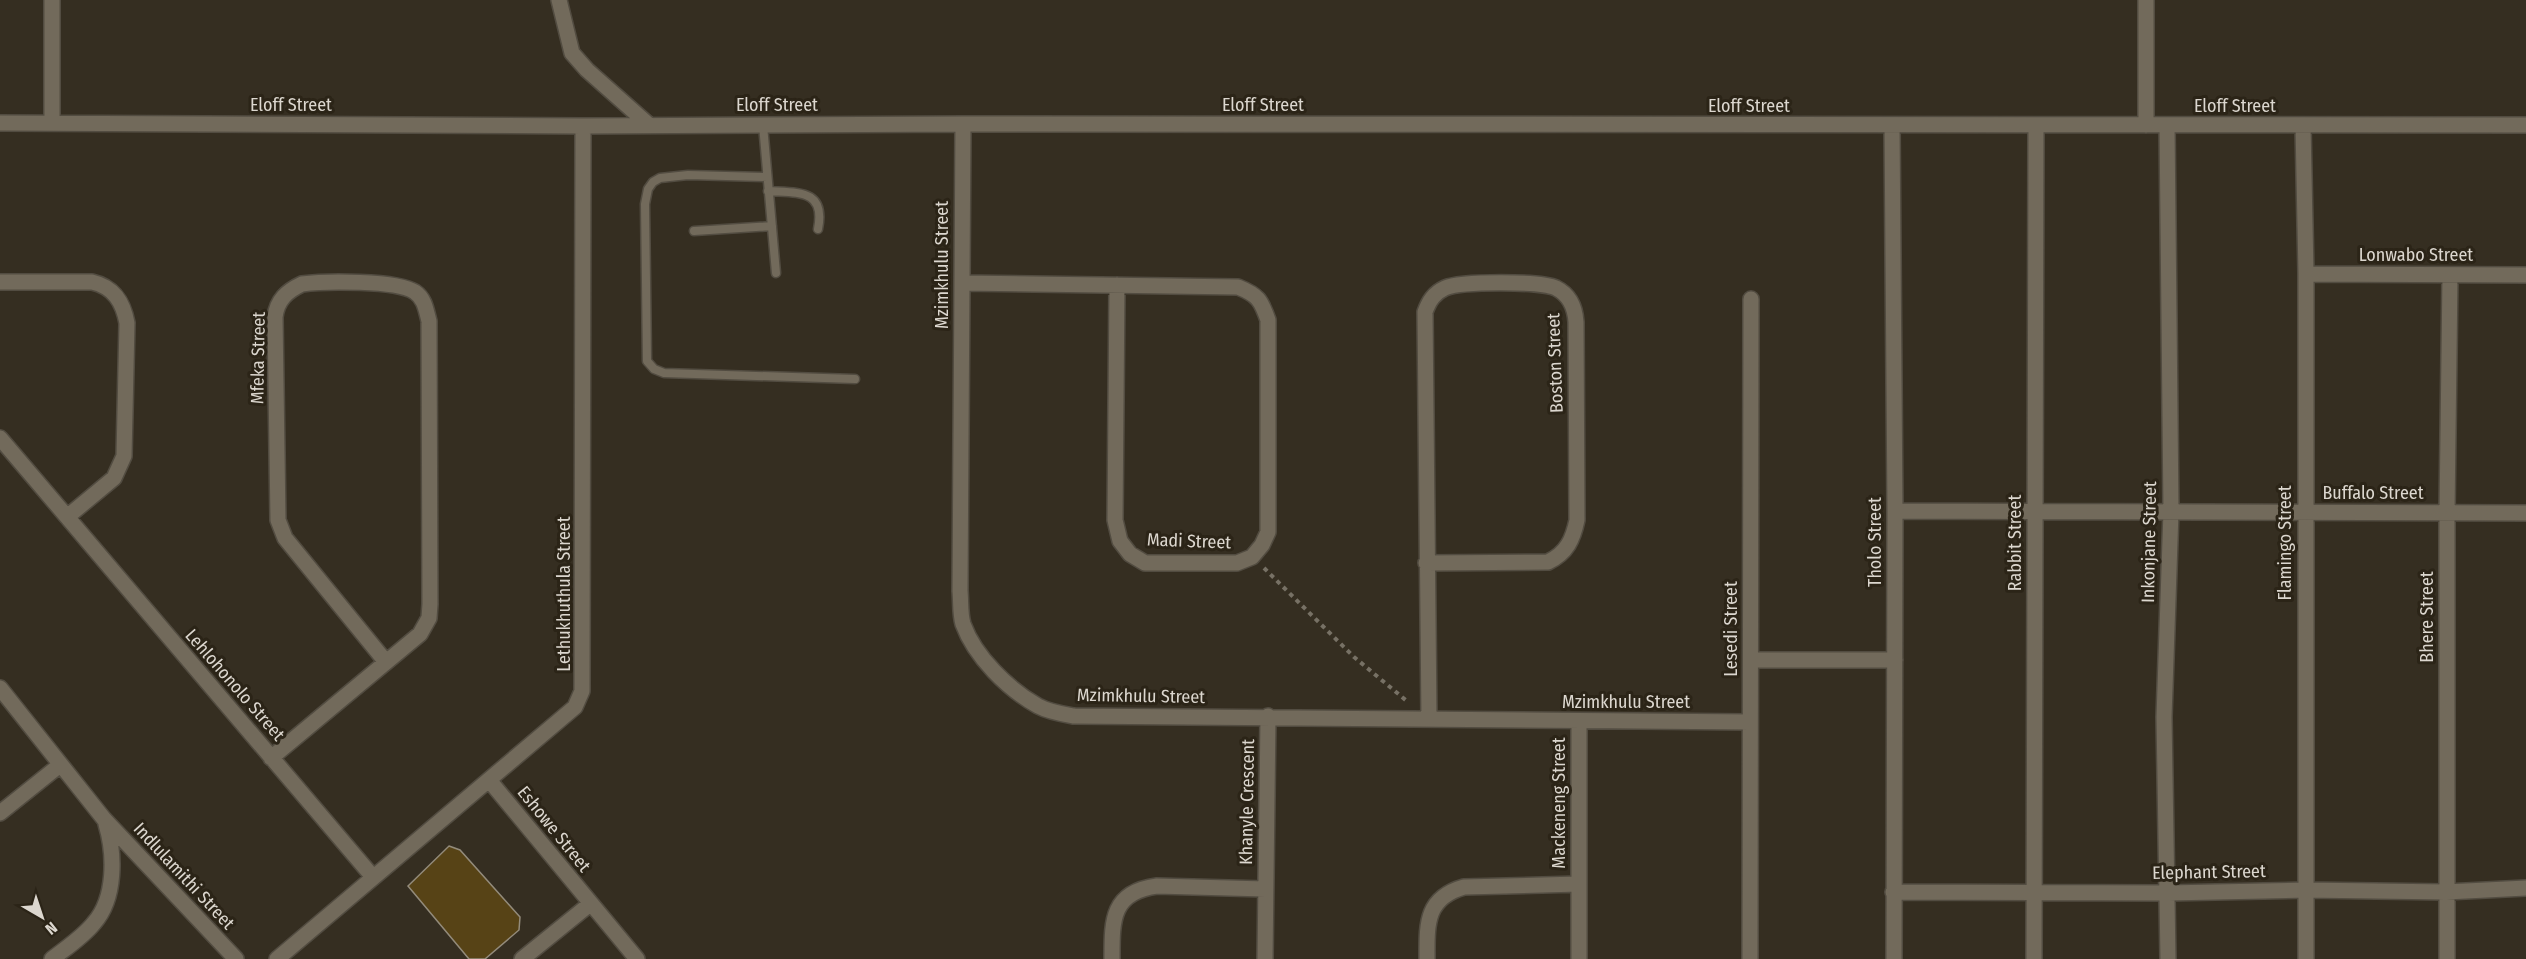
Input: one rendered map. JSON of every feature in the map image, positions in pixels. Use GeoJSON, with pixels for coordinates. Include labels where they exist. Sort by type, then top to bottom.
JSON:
{"type":"FeatureCollection","features":[{"type":"Feature","properties":{"kind":"street"},"geometry":{"type":"LineString","coordinates":[[52,0],[52,123]]}},
{"type":"Feature","properties":{"kind":"street"},"geometry":{"type":"LineString","coordinates":[[559,0],[572,53],[587,70],[649,125]]}},
{"type":"Feature","properties":{"kind":"street"},"geometry":{"type":"LineString","coordinates":[[2146,0],[2146,125]]}},
{"type":"Feature","properties":{"kind":"street","name":"Eloff Street"},"geometry":{"type":"LineString","coordinates":[[0,123],[583,126],[963,124],[2036,127],[2526,125]]}},
{"type":"Feature","properties":{"kind":"street","name":"Mzimkhulu Street"},"geometry":{"type":"LineString","coordinates":[[963,124],[960,591],[962,621],[975,648],[991,668],[1020,693],[1039,707],[1074,716],[1750,722]]}},
{"type":"Feature","properties":{"kind":"street","name":"Inkonjane Street"},"geometry":{"type":"LineString","coordinates":[[2167,125],[2171,511],[2164,717],[2168,959]]}},
{"type":"Feature","properties":{"kind":"street","name":"Lethukhuthula Street"},"geometry":{"type":"LineString","coordinates":[[277,959],[575,707],[582,691],[583,126]]}},
{"type":"Feature","properties":{"kind":"street","name":"Tholo Street"},"geometry":{"type":"LineString","coordinates":[[1892,126],[1895,512],[1894,959]]}},
{"type":"Feature","properties":{"kind":"street","name":"Flamingo Street"},"geometry":{"type":"LineString","coordinates":[[2303,126],[2306,274],[2306,959]]}},
{"type":"Feature","properties":{"kind":"street","name":"Rabbit Street"},"geometry":{"type":"LineString","coordinates":[[2034,959],[2036,127]]}},
{"type":"Feature","properties":{"kind":"street","name":"Lonwabo Street"},"geometry":{"type":"LineString","coordinates":[[2306,274],[2526,275]]}},
{"type":"Feature","properties":{"kind":"street","name":"Bhere Street"},"geometry":{"type":"LineString","coordinates":[[2447,959],[2447,513],[2450,275]]}},
{"type":"Feature","properties":{"kind":"street"},"geometry":{"type":"LineString","coordinates":[[0,282],[102,284],[120,299],[125,310],[127,323],[124,456],[114,478],[68,518]]}},
{"type":"Feature","properties":{"kind":"street","name":"Madi Street"},"geometry":{"type":"LineString","coordinates":[[962,283],[1117,285],[1238,287],[1251,292],[1261,301],[1268,320],[1269,532],[1252,557],[1237,562],[1144,563],[1130,554],[1120,540],[1116,520],[1117,285]]}},
{"type":"Feature","properties":{"kind":"street","name":"Boston Street"},"geometry":{"type":"LineString","coordinates":[[1426,563],[1548,561],[1556,558],[1572,540],[1577,520],[1576,322],[1575,310],[1571,301],[1556,288],[1488,283],[1459,284],[1434,295],[1429,303],[1425,322],[1426,563],[1428,719]]}},
{"type":"Feature","properties":{"kind":"street","name":"Mfeka Street"},"geometry":{"type":"LineString","coordinates":[[271,758],[420,634],[429,618],[429,321],[423,300],[415,292],[403,287],[302,284],[293,288],[280,300],[275,317],[278,519],[281,531],[289,543],[386,662]]}},
{"type":"Feature","properties":{"kind":"street","name":"Lesedi Street"},"geometry":{"type":"LineString","coordinates":[[1750,959],[1751,299]]}},
{"type":"Feature","properties":{"kind":"street","name":"Lehlohonolo Street"},"geometry":{"type":"LineString","coordinates":[[0,438],[373,877]]}},
{"type":"Feature","properties":{"kind":"street","name":"Buffalo Street"},"geometry":{"type":"LineString","coordinates":[[1895,512],[2526,513]]}},
{"type":"Feature","properties":{"kind":"street"},"geometry":{"type":"LineString","coordinates":[[1751,660],[1895,660]]}},
{"type":"Feature","properties":{"kind":"street","name":"Indlulamithi Street"},"geometry":{"type":"LineString","coordinates":[[0,688],[104,819],[236,959]]}},
{"type":"Feature","properties":{"kind":"street","name":"Khanyle Crescent"},"geometry":{"type":"LineString","coordinates":[[1265,959],[1268,716]]}},
{"type":"Feature","properties":{"kind":"street","name":"Mackeneng Street"},"geometry":{"type":"LineString","coordinates":[[1579,722],[1579,959]]}},
{"type":"Feature","properties":{"kind":"street"},"geometry":{"type":"LineString","coordinates":[[0,813],[60,765]]}},
{"type":"Feature","properties":{"kind":"street","name":"Eshowe Street"},"geometry":{"type":"LineString","coordinates":[[489,780],[637,959]]}},
{"type":"Feature","properties":{"kind":"street","name":"Indlulamithi Street"},"geometry":{"type":"LineString","coordinates":[[52,959],[95,922],[105,906],[112,865],[112,844],[104,819]]}},
{"type":"Feature","properties":{"kind":"street","name":"Mackeneng Street"},"geometry":{"type":"LineString","coordinates":[[1427,959],[1430,915],[1434,905],[1454,890],[1464,887],[1579,884]]}},
{"type":"Feature","properties":{"kind":"street","name":"Khanyle Crescent"},"geometry":{"type":"LineString","coordinates":[[1112,959],[1114,917],[1119,905],[1141,888],[1157,886],[1265,889]]}},
{"type":"Feature","properties":{"kind":"street","name":"Elephant Street"},"geometry":{"type":"LineString","coordinates":[[1893,892],[2168,893],[2306,890],[2446,892],[2526,888]]}},
{"type":"Feature","properties":{"kind":"street"},"geometry":{"type":"LineString","coordinates":[[522,959],[590,904]]}},
{"type":"Feature","properties":{"kind":"lane"},"geometry":{"type":"LineString","coordinates":[[763,125],[776,273]]}},
{"type":"Feature","properties":{"kind":"lane"},"geometry":{"type":"LineString","coordinates":[[767,177],[672,176],[653,182],[648,189],[645,204],[647,361],[654,369],[664,373],[855,379]]}},
{"type":"Feature","properties":{"kind":"lane"},"geometry":{"type":"LineString","coordinates":[[768,191],[801,193],[809,196],[818,204],[821,215],[818,229]]}},
{"type":"Feature","properties":{"kind":"lane"},"geometry":{"type":"LineString","coordinates":[[694,231],[772,226]]}},
{"type":"Feature","properties":{"kind":"path"},"geometry":{"type":"LineString","coordinates":[[1252,557],[1354,657],[1428,719]]}},
{"type":"Feature","properties":{"kind":"building"},"geometry":{"type":"Polygon","coordinates":[[[449,846],[460,850],[520,917],[519,930],[485,959],[469,959],[408,886],[449,846]]]}}]}
